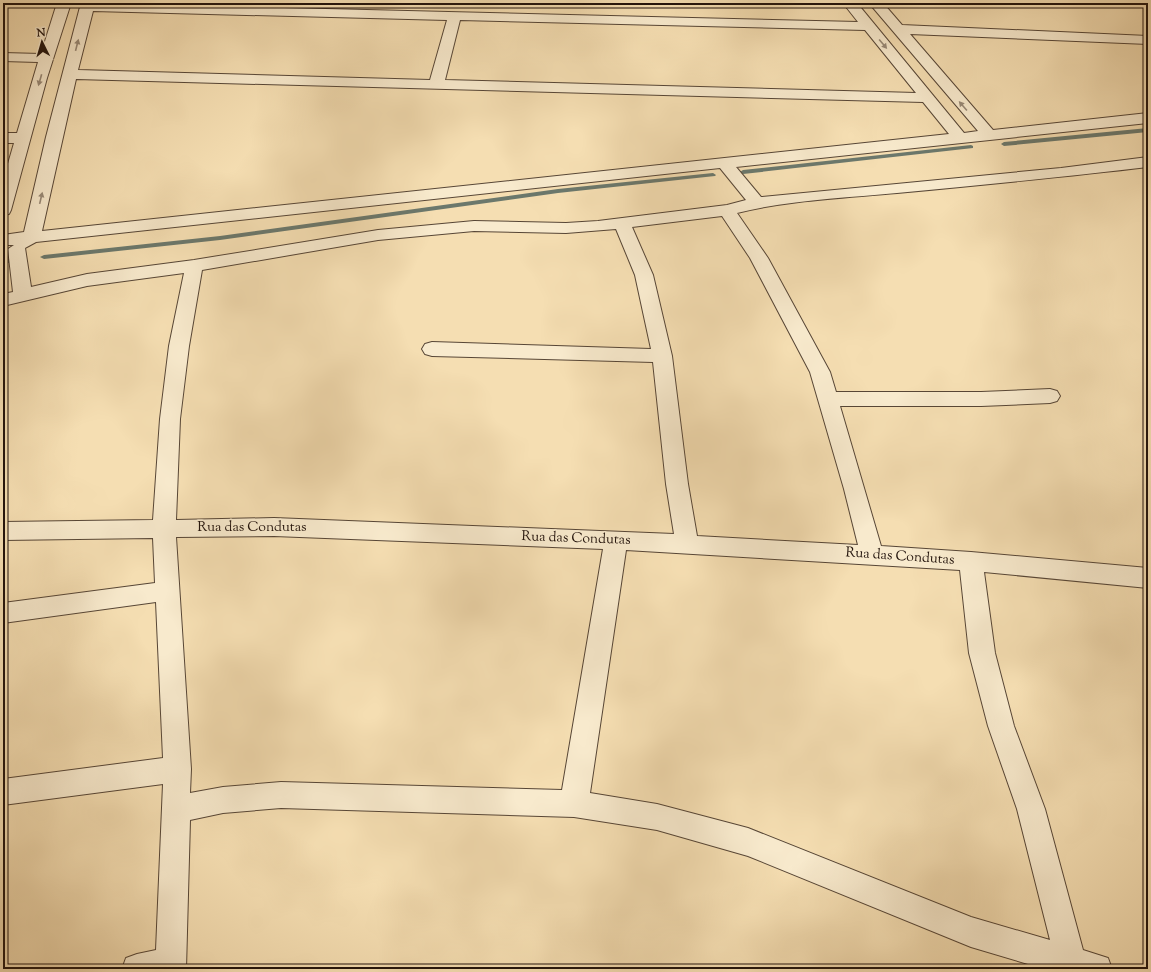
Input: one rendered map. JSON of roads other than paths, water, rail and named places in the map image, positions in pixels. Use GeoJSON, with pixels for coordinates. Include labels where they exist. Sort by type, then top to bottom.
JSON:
{"type":"FeatureCollection","features":[{"type":"Feature","properties":{"kind":"street"},"geometry":{"type":"LineString","coordinates":[[3,210],[64,3]]}},
{"type":"Feature","properties":{"kind":"street"},"geometry":{"type":"LineString","coordinates":[[850,3],[960,138]]}},
{"type":"Feature","properties":{"kind":"street"},"geometry":{"type":"LineString","coordinates":[[876,3],[989,135]]}},
{"type":"Feature","properties":{"kind":"street"},"geometry":{"type":"LineString","coordinates":[[32,236],[87,5],[868,26]]}},
{"type":"Feature","properties":{"kind":"street"},"geometry":{"type":"LineString","coordinates":[[436,85],[455,15]]}},
{"type":"Feature","properties":{"kind":"street"},"geometry":{"type":"LineString","coordinates":[[898,29],[1148,40]]}},
{"type":"Feature","properties":{"kind":"street"},"geometry":{"type":"LineString","coordinates":[[3,57],[47,58]]}},
{"type":"Feature","properties":{"kind":"street"},"geometry":{"type":"LineString","coordinates":[[70,74],[928,98]]}},
{"type":"Feature","properties":{"kind":"street"},"geometry":{"type":"LineString","coordinates":[[23,294],[10,250],[32,236],[729,169],[960,138],[1148,118]]}},
{"type":"Feature","properties":{"kind":"street"},"geometry":{"type":"LineString","coordinates":[[3,138],[24,138]]}},
{"type":"Feature","properties":{"kind":"street"},"geometry":{"type":"LineString","coordinates":[[3,300],[23,294],[87,280],[194,266],[378,235],[474,226],[566,228],[622,224],[825,195],[1073,172],[1148,162]]}},
{"type":"Feature","properties":{"kind":"street"},"geometry":{"type":"LineString","coordinates":[[729,169],[757,204]]}},
{"type":"Feature","properties":{"kind":"street"},"geometry":{"type":"LineString","coordinates":[[727,210],[759,258],[820,372],[830,399],[872,555]]}},
{"type":"Feature","properties":{"kind":"street"},"geometry":{"type":"LineString","coordinates":[[622,224],[644,275],[662,356],[677,484],[687,543]]}},
{"type":"Feature","properties":{"kind":"street"},"geometry":{"type":"LineString","coordinates":[[137,969],[171,966],[177,769],[164,528],[170,419],[179,346],[194,266]]}},
{"type":"Feature","properties":{"kind":"street"},"geometry":{"type":"LineString","coordinates":[[432,349],[662,356]]}},
{"type":"Feature","properties":{"kind":"street"},"geometry":{"type":"LineString","coordinates":[[830,399],[981,400],[1050,396]]}},
{"type":"Feature","properties":{"kind":"street","name":"Rua das Condutas"},"geometry":{"type":"LineString","coordinates":[[3,531],[274,526],[616,540],[687,543],[971,562],[1148,578]]}},
{"type":"Feature","properties":{"kind":"street"},"geometry":{"type":"LineString","coordinates":[[574,804],[616,540]]}},
{"type":"Feature","properties":{"kind":"street"},"geometry":{"type":"LineString","coordinates":[[971,562],[982,653],[1001,726],[1031,809],[1071,962]]}},
{"type":"Feature","properties":{"kind":"street"},"geometry":{"type":"LineString","coordinates":[[3,612],[168,591]]}},
{"type":"Feature","properties":{"kind":"street"},"geometry":{"type":"LineString","coordinates":[[3,792],[177,769]]}},
{"type":"Feature","properties":{"kind":"street"},"geometry":{"type":"LineString","coordinates":[[176,809],[223,800],[281,795],[574,804],[657,817],[748,842],[971,932],[1097,969]]}},
{"type":"Feature","properties":{"kind":"waterway"},"geometry":{"type":"LineString","coordinates":[[1004,144],[1148,130]]}},
{"type":"Feature","properties":{"kind":"waterway"},"geometry":{"type":"LineString","coordinates":[[743,172],[971,147]]}},
{"type":"Feature","properties":{"kind":"waterway"},"geometry":{"type":"LineString","coordinates":[[44,257],[220,238],[558,191],[713,175]]}}]}
